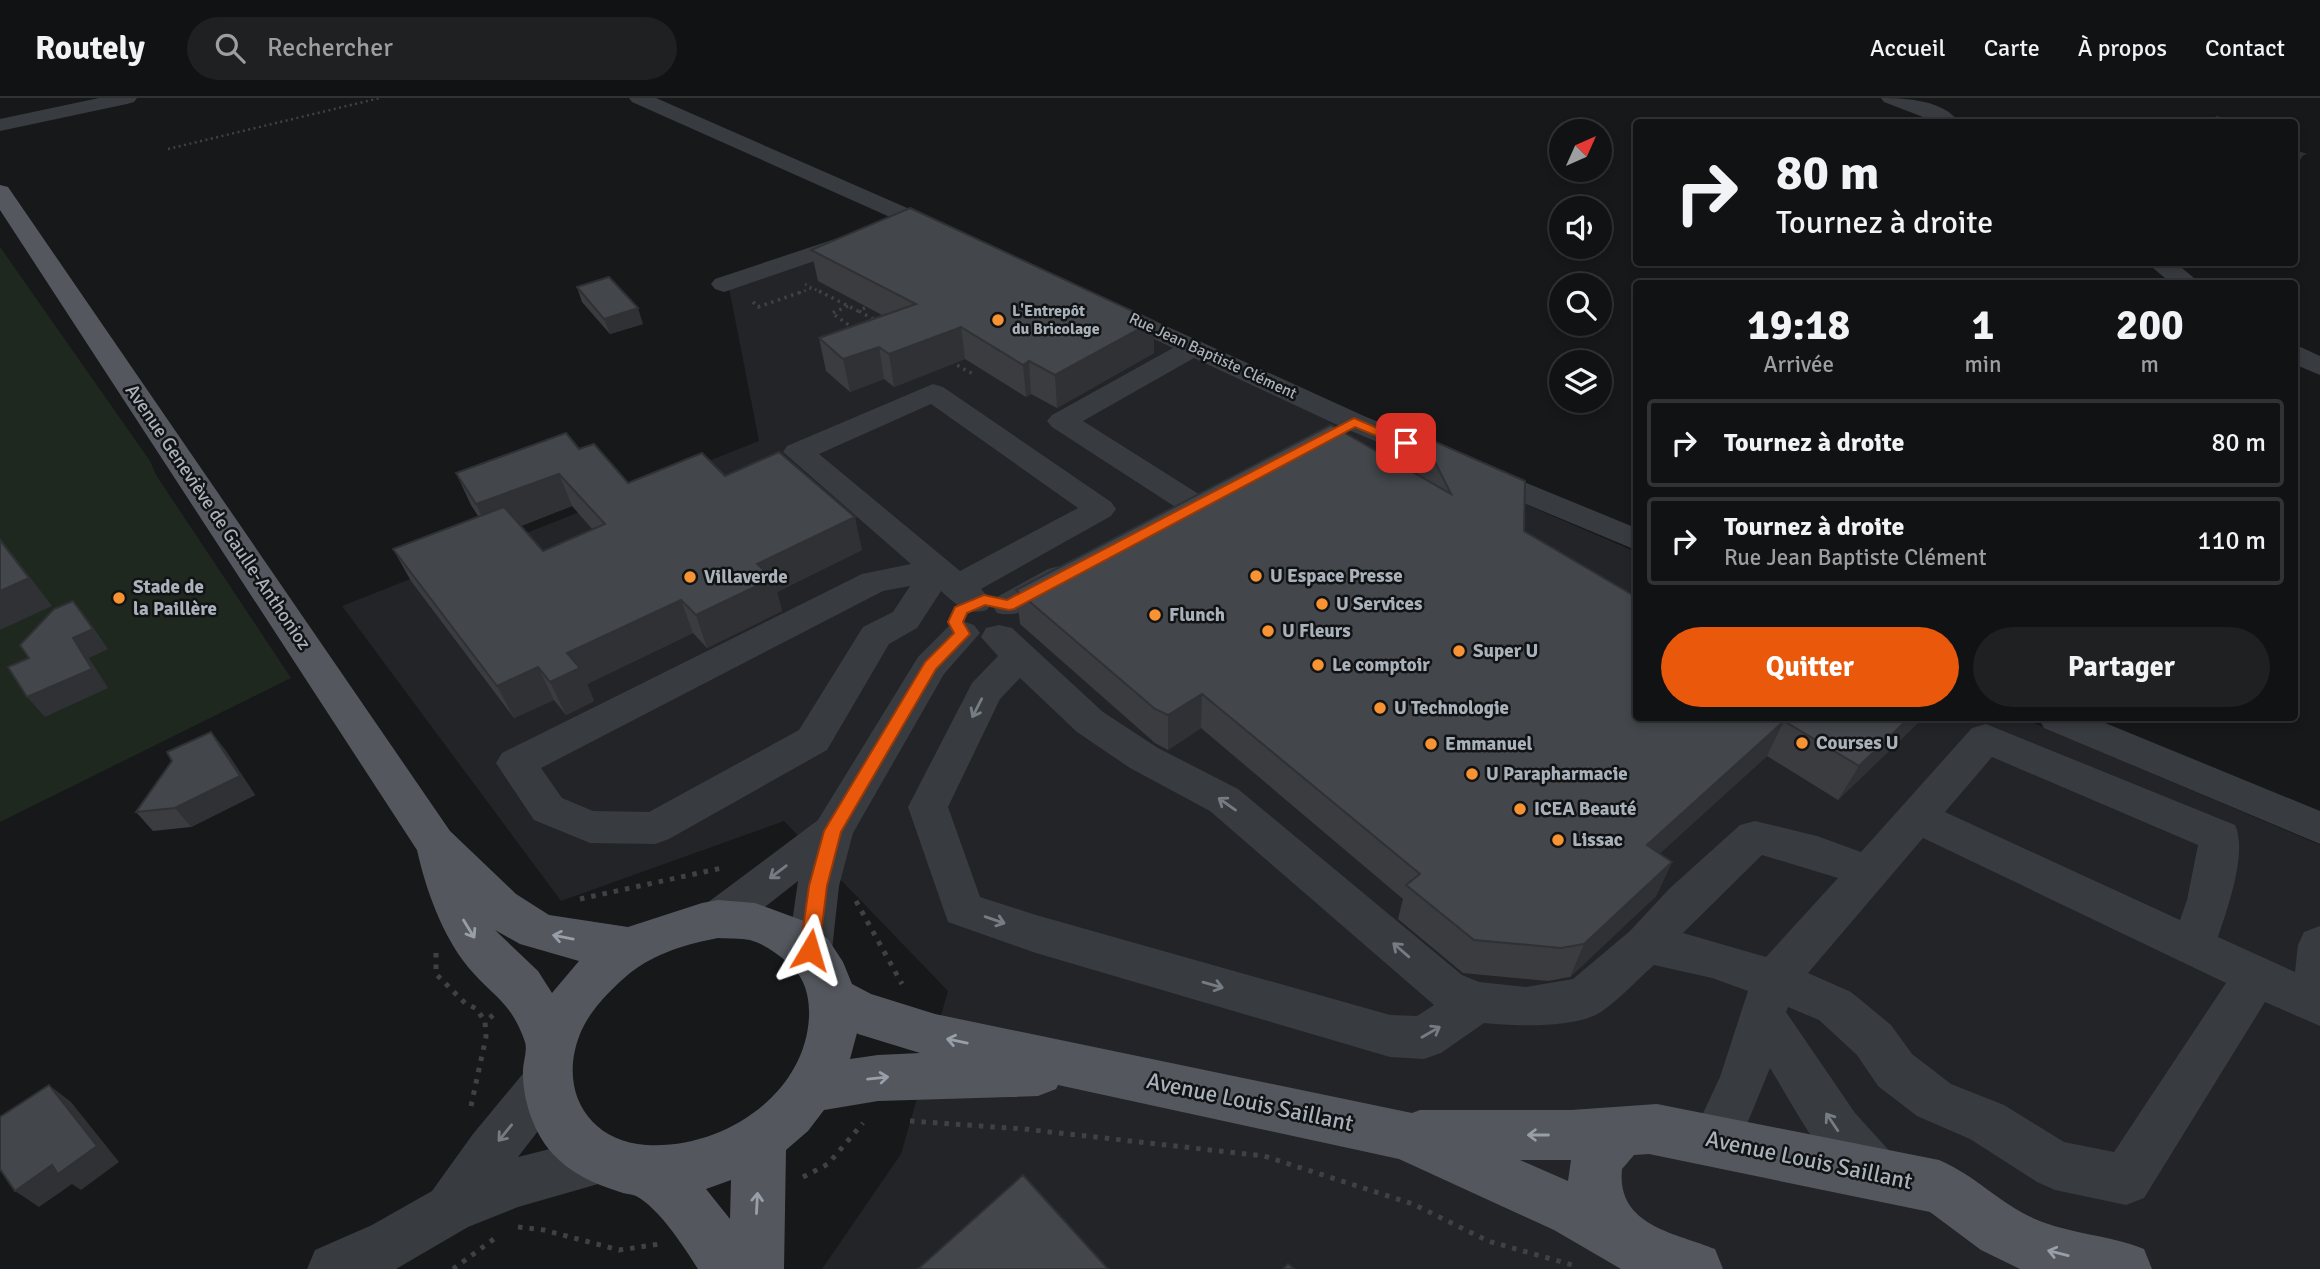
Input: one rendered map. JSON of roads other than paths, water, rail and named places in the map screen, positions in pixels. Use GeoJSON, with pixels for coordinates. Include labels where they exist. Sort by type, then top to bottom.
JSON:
{"type":"FeatureCollection","features":[{"type":"Feature","properties":{"kind":"main road","name":"Avenue Geneviève de Gaulle-Anthonioz"},"geometry":{"type":"LineString","coordinates":[[0,192],[352,715],[435,843],[499,907],[525,926],[556,936],[631,947]]}},
{"type":"Feature","properties":{"kind":"main road","name":"Avenue Geneviève de Gaulle-Anthonioz"},"geometry":{"type":"LineString","coordinates":[[435,843],[463,922],[485,953],[521,986],[536,1010],[550,1063],[554,1113],[573,1141],[678,1196],[701,1222],[730,1269]]}},
{"type":"Feature","properties":{"kind":"main road"},"geometry":{"type":"LineString","coordinates":[[550,1063],[563,1018],[582,991],[604,967],[631,947],[659,933],[718,919],[754,921],[785,932],[810,950],[826,972],[834,998],[835,1028],[826,1059],[810,1089],[789,1115],[762,1138],[725,1157],[686,1169],[624,1166]]}},
{"type":"Feature","properties":{"kind":"main road","name":"Avenue Louis Saillant"},"geometry":{"type":"LineString","coordinates":[[834,998],[858,1012],[935,1036],[1404,1135],[1518,1185],[1604,1252],[1640,1250],[1686,1268]]}},
{"type":"Feature","properties":{"kind":"main road","name":"Avenue Louis Saillant"},"geometry":{"type":"LineString","coordinates":[[810,1089],[878,1078],[1096,1071]]}},
{"type":"Feature","properties":{"kind":"main road","name":"Avenue Louis Saillant"},"geometry":{"type":"LineString","coordinates":[[1404,1135],[1619,1134],[1637,1128],[1657,1129],[1939,1187],[1960,1199],[1999,1246],[2034,1247],[2124,1269]]}},
{"type":"Feature","properties":{"kind":"main road","name":"Avenue Louis Saillant"},"geometry":{"type":"LineString","coordinates":[[1604,1252],[1606,1217],[1597,1197],[1594,1177],[1597,1159],[1606,1144],[1619,1134]]}},
{"type":"Feature","properties":{"kind":"main road"},"geometry":{"type":"LineString","coordinates":[[756,1269],[758,1166],[762,1138]]}},
{"type":"Feature","properties":{"kind":"street"},"geometry":{"type":"LineString","coordinates":[[0,125],[127,98]]}},
{"type":"Feature","properties":{"kind":"street"},"geometry":{"type":"LineString","coordinates":[[639,98],[965,242]]}},
{"type":"Feature","properties":{"kind":"street"},"geometry":{"type":"LineString","coordinates":[[1891,98],[1944,119]]}},
{"type":"Feature","properties":{"kind":"street"},"geometry":{"type":"LineString","coordinates":[[724,284],[914,219]]}},
{"type":"Feature","properties":{"kind":"street"},"geometry":{"type":"LineString","coordinates":[[2164,266],[2183,280]]}},
{"type":"Feature","properties":{"kind":"street","name":"Rue Jean Baptiste Clément"},"geometry":{"type":"LineString","coordinates":[[1092,300],[1354,422],[1633,539]]}},
{"type":"Feature","properties":{"kind":"street"},"geometry":{"type":"LineString","coordinates":[[1194,346],[1062,421],[1194,505]]}},
{"type":"Feature","properties":{"kind":"street"},"geometry":{"type":"LineString","coordinates":[[2298,354],[2320,367]]}},
{"type":"Feature","properties":{"kind":"street"},"geometry":{"type":"LineString","coordinates":[[810,950],[818,886],[833,831],[931,666],[980,613],[1100,509],[933,393],[798,452],[980,613],[1090,722],[1144,758],[1224,800],[1446,989],[1476,1002],[1526,1007],[1584,998],[1646,944],[1684,902],[1755,838],[1817,853],[1870,872]]}},
{"type":"Feature","properties":{"kind":"street"},"geometry":{"type":"LineString","coordinates":[[1323,439],[1354,422]]}},
{"type":"Feature","properties":{"kind":"street"},"geometry":{"type":"LineString","coordinates":[[980,613],[874,582],[516,763],[548,809],[590,827],[655,828],[813,740],[876,636],[905,620],[980,613],[1084,564]]}},
{"type":"Feature","properties":{"kind":"street"},"geometry":{"type":"LineString","coordinates":[[980,613],[985,692],[928,807],[962,909],[1036,934],[1390,1037],[1424,1038],[1476,1002]]}},
{"type":"Feature","properties":{"kind":"street"},"geometry":{"type":"LineString","coordinates":[[2064,721],[2320,828]]}},
{"type":"Feature","properties":{"kind":"street"},"geometry":{"type":"LineString","coordinates":[[1715,1140],[1743,1079],[1768,998],[1870,872],[1986,738],[2220,837],[2209,900],[2193,946]]}},
{"type":"Feature","properties":{"kind":"street"},"geometry":{"type":"LineString","coordinates":[[1918,818],[2317,1004],[2320,945]]}},
{"type":"Feature","properties":{"kind":"street"},"geometry":{"type":"LineString","coordinates":[[718,919],[833,831]]}},
{"type":"Feature","properties":{"kind":"street"},"geometry":{"type":"LineString","coordinates":[[1646,944],[1712,959],[1768,998],[1836,1130],[1876,1174]]}},
{"type":"Feature","properties":{"kind":"street"},"geometry":{"type":"LineString","coordinates":[[1768,998],[1835,1006],[1874,1041],[1895,1070],[1934,1100],[1987,1122],[2055,1165],[2126,1180],[2256,976]]}},
{"type":"Feature","properties":{"kind":"street"},"geometry":{"type":"LineString","coordinates":[[450,1209],[550,1063]]}},
{"type":"Feature","properties":{"kind":"street"},"geometry":{"type":"LineString","coordinates":[[334,1269],[391,1244],[450,1209],[517,1182],[624,1166]]}},
{"type":"Feature","properties":{"kind":"lane"},"geometry":{"type":"LineString","coordinates":[[1017,451],[1062,421]]}},
{"type":"Feature","properties":{"kind":"place","name":"L'Entrepôt du Bricolage"},"geometry":{"type":"Point","coordinates":[998,320]}},
{"type":"Feature","properties":{"kind":"place","name":"U Espace Presse"},"geometry":{"type":"Point","coordinates":[1256,576]}},
{"type":"Feature","properties":{"kind":"place","name":"Villaverde"},"geometry":{"type":"Point","coordinates":[690,577]}},
{"type":"Feature","properties":{"kind":"place","name":"Stade de la Paillère"},"geometry":{"type":"Point","coordinates":[119,598]}},
{"type":"Feature","properties":{"kind":"place","name":"U Services"},"geometry":{"type":"Point","coordinates":[1322,604]}},
{"type":"Feature","properties":{"kind":"place","name":"Flunch"},"geometry":{"type":"Point","coordinates":[1155,615]}},
{"type":"Feature","properties":{"kind":"place","name":"U Fleurs"},"geometry":{"type":"Point","coordinates":[1268,631]}},
{"type":"Feature","properties":{"kind":"place","name":"Super U"},"geometry":{"type":"Point","coordinates":[1459,651]}},
{"type":"Feature","properties":{"kind":"place","name":"Le comptoir"},"geometry":{"type":"Point","coordinates":[1318,665]}},
{"type":"Feature","properties":{"kind":"place","name":"U Technologie"},"geometry":{"type":"Point","coordinates":[1380,708]}},
{"type":"Feature","properties":{"kind":"place","name":"Courses U"},"geometry":{"type":"Point","coordinates":[1802,743]}},
{"type":"Feature","properties":{"kind":"place","name":"Emmanuel"},"geometry":{"type":"Point","coordinates":[1431,744]}},
{"type":"Feature","properties":{"kind":"place","name":"U Parapharmacie"},"geometry":{"type":"Point","coordinates":[1472,774]}},
{"type":"Feature","properties":{"kind":"place","name":"ICEA Beauté"},"geometry":{"type":"Point","coordinates":[1520,809]}},
{"type":"Feature","properties":{"kind":"place","name":"Lissac"},"geometry":{"type":"Point","coordinates":[1558,840]}}]}
